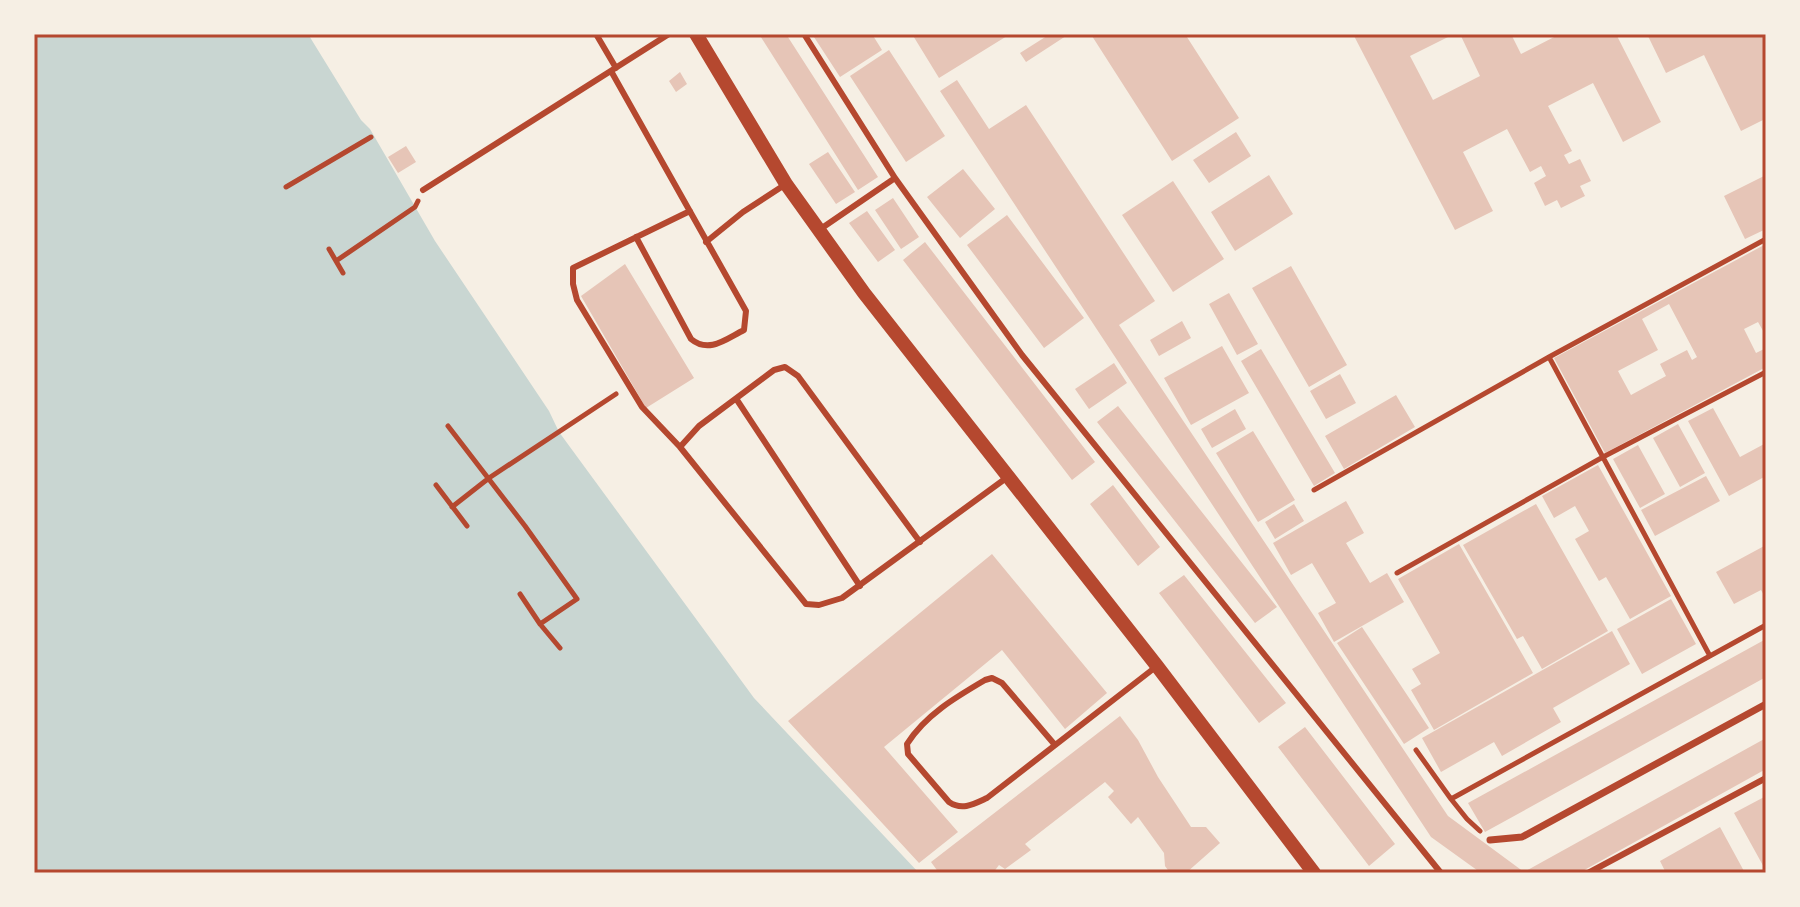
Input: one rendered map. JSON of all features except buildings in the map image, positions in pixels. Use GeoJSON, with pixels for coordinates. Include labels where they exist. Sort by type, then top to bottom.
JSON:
{"type":"FeatureCollection","features":[{"type":"Feature","properties":{"kind":"street"},"geometry":{"type":"LineString","coordinates":[[696,34],[786,184],[872,303],[1157,666],[1314,873]]}},
{"type":"Feature","properties":{"kind":"street"},"geometry":{"type":"LineString","coordinates":[[1490,840],[1522,837],[1766,704]]}},
{"type":"Feature","properties":{"kind":"lane"},"geometry":{"type":"LineString","coordinates":[[596,34],[746,311],[744,330],[712,346],[699,346],[691,339],[636,237]]}},
{"type":"Feature","properties":{"kind":"lane"},"geometry":{"type":"LineString","coordinates":[[423,190],[669,34]]}},
{"type":"Feature","properties":{"kind":"lane"},"geometry":{"type":"LineString","coordinates":[[804,34],[895,178],[1022,355],[1441,873]]}},
{"type":"Feature","properties":{"kind":"lane"},"geometry":{"type":"LineString","coordinates":[[819,231],[895,178]]}},
{"type":"Feature","properties":{"kind":"lane"},"geometry":{"type":"LineString","coordinates":[[706,242],[743,212],[786,184]]}},
{"type":"Feature","properties":{"kind":"lane"},"geometry":{"type":"LineString","coordinates":[[690,211],[573,268],[577,300],[651,417],[680,447],[806,604],[819,605],[842,598],[1009,476]]}},
{"type":"Feature","properties":{"kind":"lane"},"geometry":{"type":"LineString","coordinates":[[680,447],[699,426],[774,370],[785,367],[798,376],[920,542]]}},
{"type":"Feature","properties":{"kind":"lane"},"geometry":{"type":"LineString","coordinates":[[737,400],[860,586]]}},
{"type":"Feature","properties":{"kind":"lane"},"geometry":{"type":"LineString","coordinates":[[1055,745],[1002,683],[992,678],[943,707],[914,733],[907,744],[908,754],[949,802],[966,807],[987,798],[1157,666]]}},
{"type":"Feature","properties":{"kind":"lane"},"geometry":{"type":"LineString","coordinates":[[1588,873],[1766,778]]}},
{"type":"Feature","properties":{"kind":"path"},"geometry":{"type":"LineString","coordinates":[[286,187],[371,137]]}},
{"type":"Feature","properties":{"kind":"path"},"geometry":{"type":"LineString","coordinates":[[336,261],[415,207],[423,190]]}},
{"type":"Feature","properties":{"kind":"path"},"geometry":{"type":"LineString","coordinates":[[1314,490],[1766,239]]}},
{"type":"Feature","properties":{"kind":"path"},"geometry":{"type":"LineString","coordinates":[[329,249],[343,273]]}},
{"type":"Feature","properties":{"kind":"path"},"geometry":{"type":"LineString","coordinates":[[1549,357],[1710,656]]}},
{"type":"Feature","properties":{"kind":"path"},"geometry":{"type":"LineString","coordinates":[[1397,573],[1603,457],[1766,372]]}},
{"type":"Feature","properties":{"kind":"path"},"geometry":{"type":"LineString","coordinates":[[452,507],[489,478],[629,385]]}},
{"type":"Feature","properties":{"kind":"path"},"geometry":{"type":"LineString","coordinates":[[448,426],[577,599],[540,624]]}},
{"type":"Feature","properties":{"kind":"path"},"geometry":{"type":"LineString","coordinates":[[436,485],[467,526]]}},
{"type":"Feature","properties":{"kind":"path"},"geometry":{"type":"LineString","coordinates":[[520,594],[560,648]]}},
{"type":"Feature","properties":{"kind":"path"},"geometry":{"type":"LineString","coordinates":[[1451,799],[1766,625]]}},
{"type":"Feature","properties":{"kind":"path"},"geometry":{"type":"LineString","coordinates":[[1416,750],[1467,819],[1490,840]]}},
{"type":"Feature","properties":{"kind":"shaded area"},"geometry":{"type":"Polygon","coordinates":[[[34,34],[308,34],[361,120],[370,129],[435,241],[549,411],[559,432],[754,698],[919,873],[34,873],[34,34]]]}}]}
